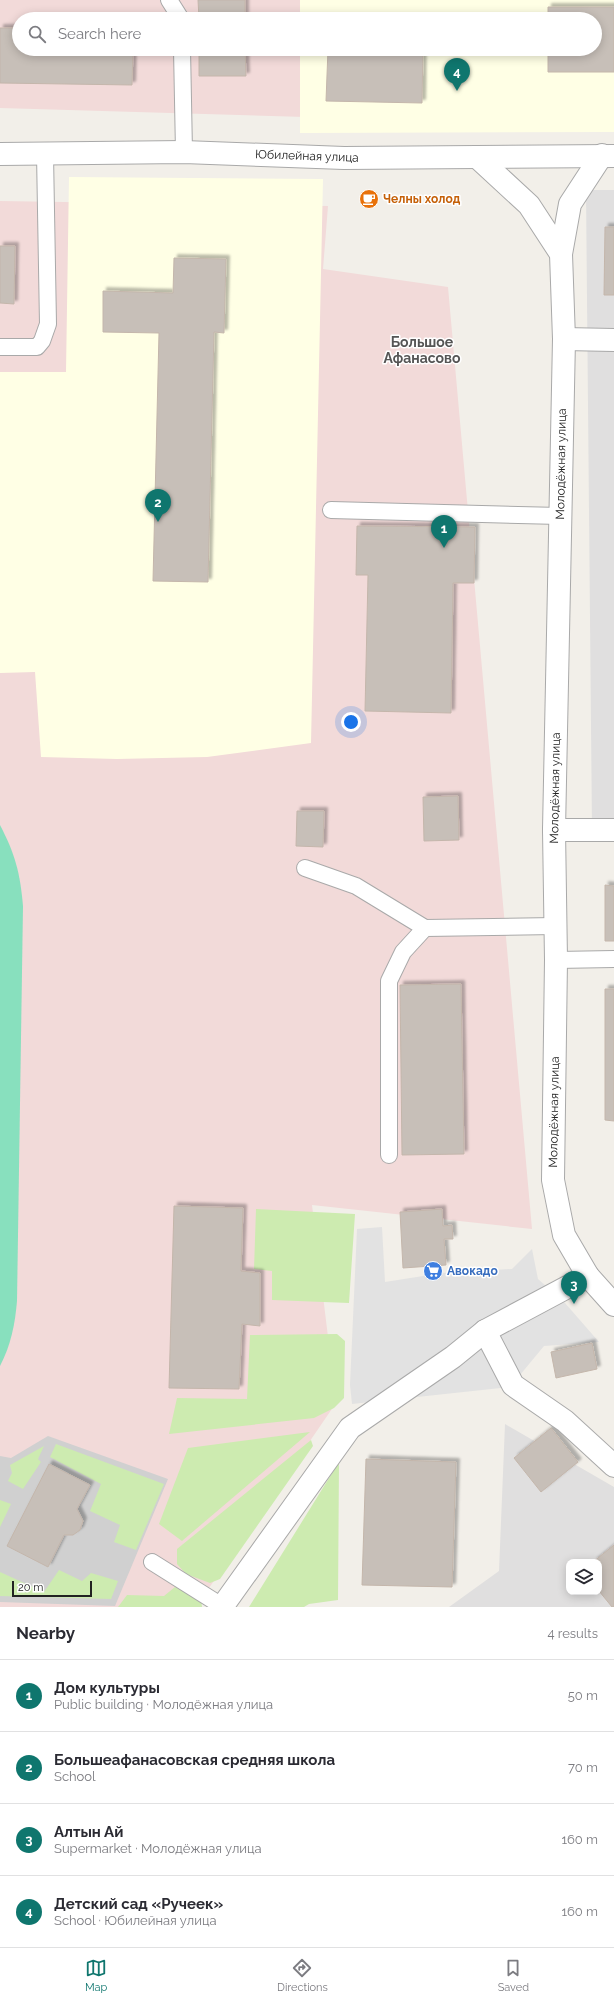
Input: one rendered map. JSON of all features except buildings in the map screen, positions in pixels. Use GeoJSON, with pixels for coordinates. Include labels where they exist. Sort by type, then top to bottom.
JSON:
{"type":"FeatureCollection","features":[{"type":"Feature","properties":{"kind":"street","name":"Юбилейная улица"},"geometry":{"type":"LineString","coordinates":[[0,154],[184,152],[344,158],[608,156]]}},
{"type":"Feature","properties":{"kind":"street","name":"Молодёжная улица"},"geometry":{"type":"LineString","coordinates":[[608,156],[570,204],[561,254],[564,339],[554,830],[556,960],[553,1180],[564,1235],[588,1276],[614,1305]]}},
{"type":"Feature","properties":{"kind":"street"},"geometry":{"type":"LineString","coordinates":[[478,158],[529,205],[561,254]]}},
{"type":"Feature","properties":{"kind":"street"},"geometry":{"type":"LineString","coordinates":[[564,339],[614,340]]}},
{"type":"Feature","properties":{"kind":"street"},"geometry":{"type":"LineString","coordinates":[[554,830],[614,830]]}},
{"type":"Feature","properties":{"kind":"street"},"geometry":{"type":"LineString","coordinates":[[222,1607],[350,1428],[453,1357],[485,1331],[588,1276]]}},
{"type":"Feature","properties":{"kind":"street"},"geometry":{"type":"LineString","coordinates":[[485,1331],[513,1385],[565,1421],[614,1466]]}},
{"type":"Feature","properties":{"kind":"lane"},"geometry":{"type":"LineString","coordinates":[[169,0],[177,12]]}},
{"type":"Feature","properties":{"kind":"lane"},"geometry":{"type":"LineString","coordinates":[[182,56],[184,152]]}},
{"type":"Feature","properties":{"kind":"lane"},"geometry":{"type":"LineString","coordinates":[[0,346],[37,346],[42,341],[48,324],[45,154]]}},
{"type":"Feature","properties":{"kind":"lane"},"geometry":{"type":"LineString","coordinates":[[331,510],[560,516]]}},
{"type":"Feature","properties":{"kind":"lane"},"geometry":{"type":"LineString","coordinates":[[305,868],[356,886],[425,928],[555,926]]}},
{"type":"Feature","properties":{"kind":"lane"},"geometry":{"type":"LineString","coordinates":[[389,1154],[389,981],[403,952],[425,928]]}},
{"type":"Feature","properties":{"kind":"lane"},"geometry":{"type":"LineString","coordinates":[[556,960],[614,959]]}},
{"type":"Feature","properties":{"kind":"lane"},"geometry":{"type":"LineString","coordinates":[[152,1562],[222,1607]]}},
{"type":"Feature","properties":{"kind":"shaded area"},"geometry":{"type":"Polygon","coordinates":[[[0,0],[614,0],[614,126],[0,108],[0,0]]]}},
{"type":"Feature","properties":{"kind":"shaded area"},"geometry":{"type":"Polygon","coordinates":[[[300,0],[614,0],[614,132],[300,133],[300,56],[602,56],[602,12],[300,12],[300,0]]]}},
{"type":"Feature","properties":{"kind":"shaded area"},"geometry":{"type":"Polygon","coordinates":[[[69,177],[323,179],[311,743],[207,757],[117,759],[41,757],[35,672],[0,673],[0,372],[66,372],[69,177]]]}},
{"type":"Feature","properties":{"kind":"shaded area"},"geometry":{"type":"Polygon","coordinates":[[[586,190],[614,190],[614,830],[592,830],[586,190]]]}},
{"type":"Feature","properties":{"kind":"shaded area"},"geometry":{"type":"Polygon","coordinates":[[[0,201],[328,206],[323,269],[448,287],[532,1229],[312,1205],[336,1403],[196,1607],[0,1607],[0,201]]]}},
{"type":"Feature","properties":{"kind":"shaded area"},"geometry":{"type":"Polygon","coordinates":[[[382,1227],[385,1282],[442,1273],[512,1269],[532,1249],[538,1279],[565,1303],[599,1342],[544,1346],[510,1387],[352,1404],[350,1385],[357,1229],[382,1227]]]}},
{"type":"Feature","properties":{"kind":"shaded area"},"geometry":{"type":"Polygon","coordinates":[[[505,1424],[614,1487],[614,1607],[449,1607],[499,1571],[505,1424]]]}},
{"type":"Feature","properties":{"kind":"shaded area"},"geometry":{"type":"Polygon","coordinates":[[[48,1436],[168,1479],[115,1606],[0,1602],[0,1456],[11,1458],[48,1436]]]}},
{"type":"Feature","properties":{"kind":"green space"},"geometry":{"type":"Polygon","coordinates":[[[0,825],[10,845],[16,864],[23,906],[17,1301],[12,1334],[0,1366],[0,825]]]}},
{"type":"Feature","properties":{"kind":"green space"},"geometry":{"type":"Polygon","coordinates":[[[256,1209],[355,1214],[349,1303],[272,1300],[272,1271],[254,1269],[256,1209]]]}},
{"type":"Feature","properties":{"kind":"green space"},"geometry":{"type":"Polygon","coordinates":[[[337,1334],[345,1341],[344,1398],[334,1408],[314,1418],[169,1434],[177,1398],[247,1399],[250,1335],[337,1334]]]}},
{"type":"Feature","properties":{"kind":"green space"},"geometry":{"type":"Polygon","coordinates":[[[310,1432],[182,1541],[159,1524],[188,1448],[310,1432]]]}},
{"type":"Feature","properties":{"kind":"green space"},"geometry":{"type":"Polygon","coordinates":[[[311,1440],[313,1446],[220,1579],[210,1583],[186,1574],[177,1564],[177,1549],[311,1440]]]}},
{"type":"Feature","properties":{"kind":"green space"},"geometry":{"type":"Polygon","coordinates":[[[56,1444],[164,1484],[136,1550],[114,1542],[120,1525],[90,1511],[101,1484],[50,1457],[56,1444]]]}},
{"type":"Feature","properties":{"kind":"green space"},"geometry":{"type":"Polygon","coordinates":[[[44,1446],[38,1459],[41,1462],[23,1489],[8,1481],[12,1473],[10,1465],[44,1446]]]}},
{"type":"Feature","properties":{"kind":"green space"},"geometry":{"type":"Polygon","coordinates":[[[339,1462],[338,1600],[309,1604],[304,1607],[249,1607],[339,1462]]]}},
{"type":"Feature","properties":{"kind":"green space"},"geometry":{"type":"Polygon","coordinates":[[[0,1500],[11,1504],[0,1527],[0,1500]]]}},
{"type":"Feature","properties":{"kind":"green space"},"geometry":{"type":"Polygon","coordinates":[[[59,1570],[82,1581],[91,1573],[118,1581],[111,1599],[0,1596],[0,1572],[44,1592],[59,1570]]]}},
{"type":"Feature","properties":{"kind":"green space"},"geometry":{"type":"Polygon","coordinates":[[[175,1587],[201,1599],[202,1607],[118,1607],[127,1595],[164,1596],[175,1587]]]}},
{"type":"Feature","properties":{"kind":"place","name":"Детский сад «Ручеек»"},"geometry":{"type":"Point","coordinates":[457,91]}},
{"type":"Feature","properties":{"kind":"place","name":"Челны холод"},"geometry":{"type":"Point","coordinates":[369,199]}},
{"type":"Feature","properties":{"kind":"place","name":"Большеафанасовская средняя школа"},"geometry":{"type":"Point","coordinates":[158,522]}},
{"type":"Feature","properties":{"kind":"place","name":"Дом культуры"},"geometry":{"type":"Point","coordinates":[444,548]}},
{"type":"Feature","properties":{"kind":"place","name":"Авокадо"},"geometry":{"type":"Point","coordinates":[433,1271]}},
{"type":"Feature","properties":{"kind":"place","name":"Алтын Ай"},"geometry":{"type":"Point","coordinates":[574,1304]}},
{"type":"Feature","properties":{"kind":"district","name":"Большое Афанасово"},"geometry":{"type":"Point","coordinates":[422,350]}}]}
